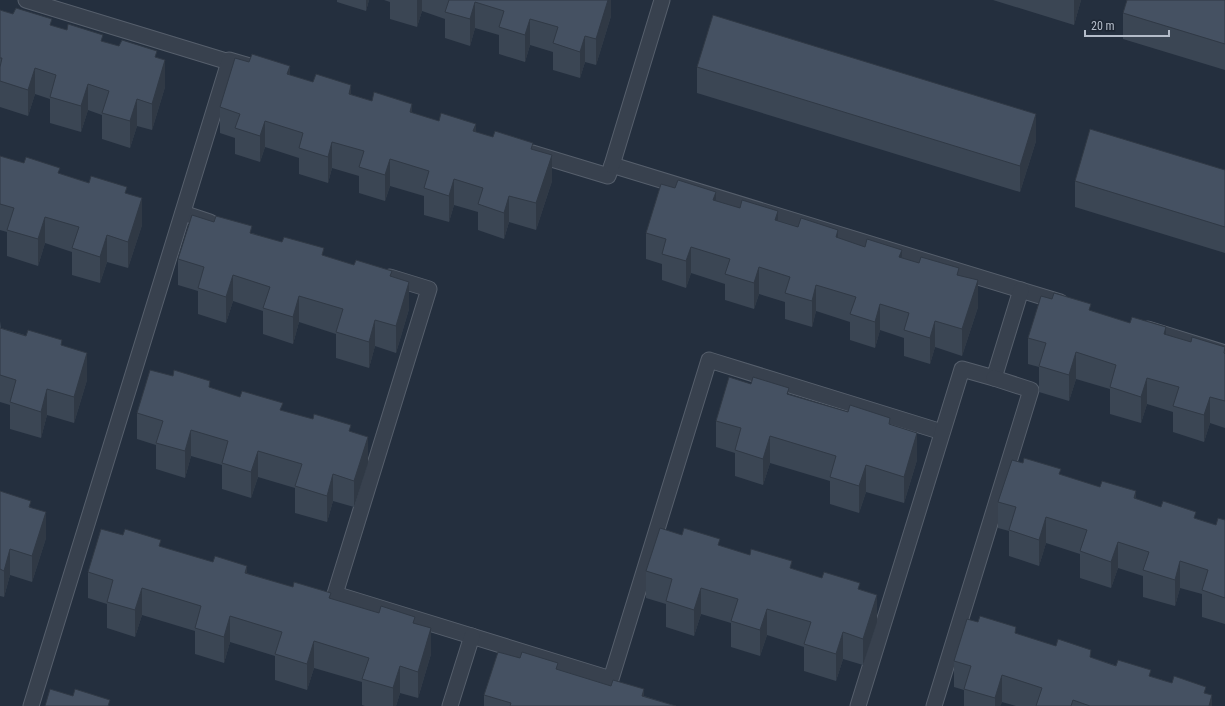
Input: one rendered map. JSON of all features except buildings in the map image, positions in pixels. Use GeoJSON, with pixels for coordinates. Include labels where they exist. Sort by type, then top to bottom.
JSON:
{"type":"FeatureCollection","features":[{"type":"Feature","properties":{"kind":"lane"},"geometry":{"type":"LineString","coordinates":[[26,0],[229,62],[229,60],[267,72]]}},
{"type":"Feature","properties":{"kind":"lane"},"geometry":{"type":"LineString","coordinates":[[517,148],[608,176],[662,0]]}},
{"type":"Feature","properties":{"kind":"lane"},"geometry":{"type":"LineString","coordinates":[[31,706],[229,62]]}},
{"type":"Feature","properties":{"kind":"lane"},"geometry":{"type":"LineString","coordinates":[[612,165],[1074,306]]}},
{"type":"Feature","properties":{"kind":"lane"},"geometry":{"type":"LineString","coordinates":[[182,213],[220,225]]}},
{"type":"Feature","properties":{"kind":"lane"},"geometry":{"type":"LineString","coordinates":[[377,273],[429,289],[335,594],[611,679],[709,360],[942,432]]}},
{"type":"Feature","properties":{"kind":"lane"},"geometry":{"type":"LineString","coordinates":[[994,378],[1021,290]]}},
{"type":"Feature","properties":{"kind":"lane"},"geometry":{"type":"LineString","coordinates":[[1134,325],[1225,352]]}},
{"type":"Feature","properties":{"kind":"lane"},"geometry":{"type":"LineString","coordinates":[[858,706],[962,369],[1031,390],[934,706]]}},
{"type":"Feature","properties":{"kind":"lane"},"geometry":{"type":"LineString","coordinates":[[450,706],[472,636]]}}]}
